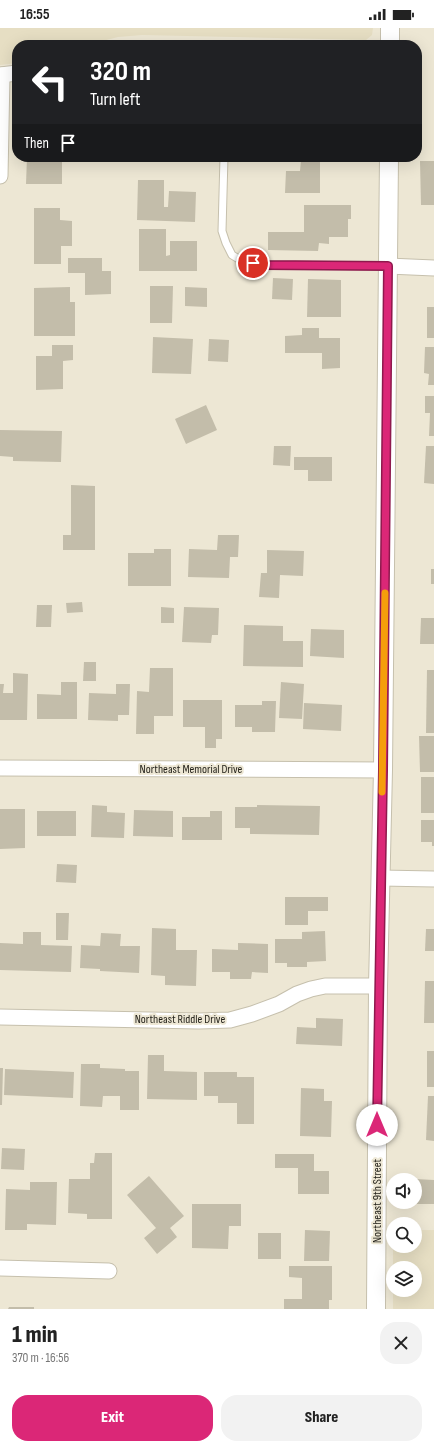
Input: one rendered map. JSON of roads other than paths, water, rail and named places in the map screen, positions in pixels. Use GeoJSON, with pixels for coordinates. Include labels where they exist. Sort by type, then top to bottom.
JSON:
{"type":"FeatureCollection","features":[{"type":"Feature","properties":{"kind":"street"},"geometry":{"type":"LineString","coordinates":[[390,28],[390,40]]}},
{"type":"Feature","properties":{"kind":"street"},"geometry":{"type":"LineString","coordinates":[[0,176],[1,75],[12,74]]}},
{"type":"Feature","properties":{"kind":"street","name":"Northeast 9th Street"},"geometry":{"type":"LineString","coordinates":[[376,1309],[378,986],[383,770],[389,162]]}},
{"type":"Feature","properties":{"kind":"street"},"geometry":{"type":"LineString","coordinates":[[388,266],[434,268]]}},
{"type":"Feature","properties":{"kind":"street","name":"Northeast Memorial Drive"},"geometry":{"type":"LineString","coordinates":[[0,768],[383,770]]}},
{"type":"Feature","properties":{"kind":"street"},"geometry":{"type":"LineString","coordinates":[[381,878],[434,879]]}},
{"type":"Feature","properties":{"kind":"street","name":"Northeast Riddle Drive"},"geometry":{"type":"LineString","coordinates":[[0,1017],[199,1021],[230,1020],[265,1009],[311,989],[325,986],[378,986]]}},
{"type":"Feature","properties":{"kind":"street"},"geometry":{"type":"LineString","coordinates":[[0,1268],[109,1271]]}},
{"type":"Feature","properties":{"kind":"lane"},"geometry":{"type":"LineString","coordinates":[[224,162],[222,231],[232,255],[242,261],[264,265],[388,266]]}}]}
